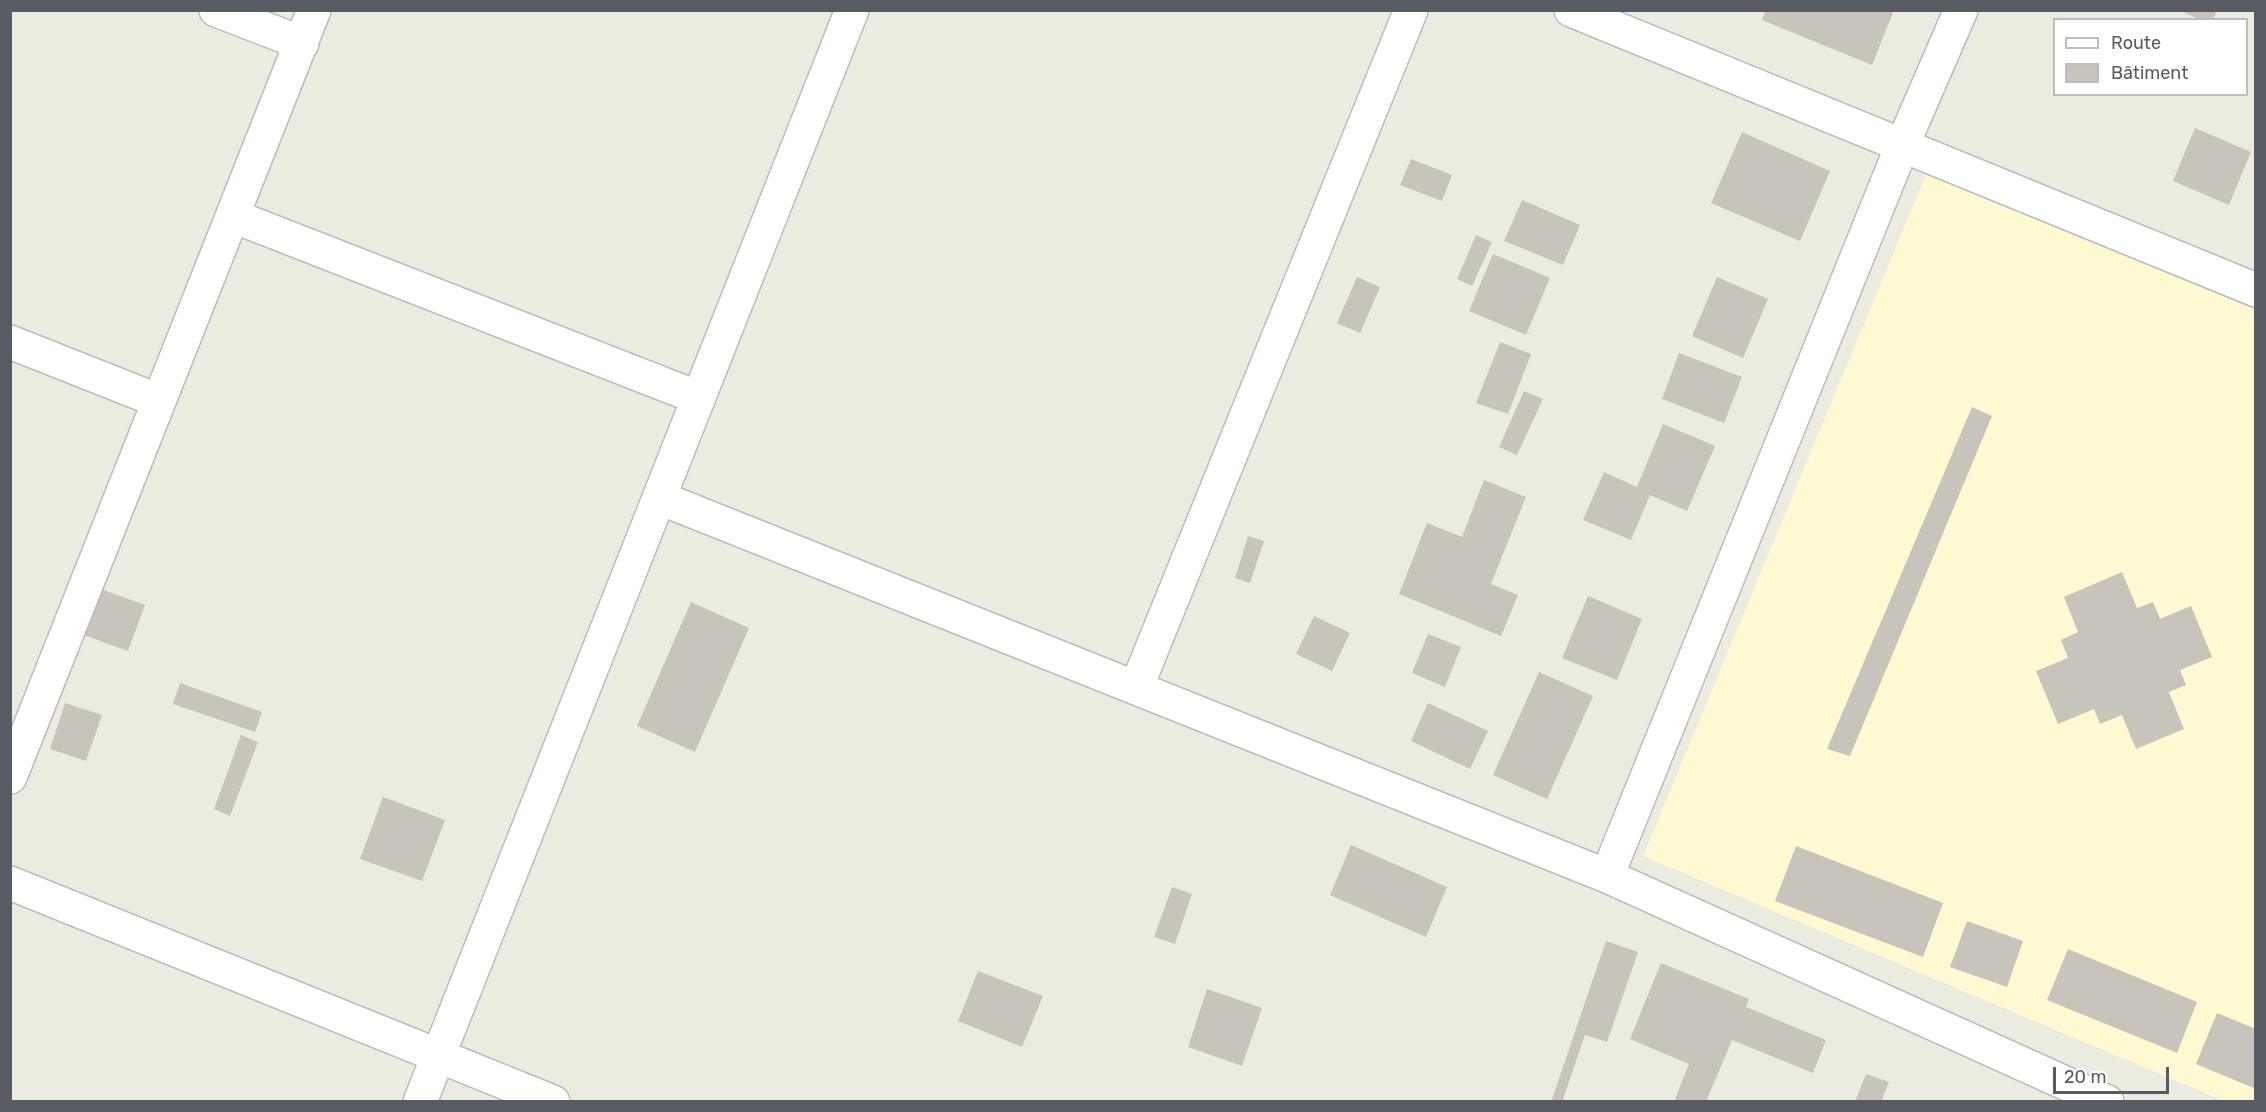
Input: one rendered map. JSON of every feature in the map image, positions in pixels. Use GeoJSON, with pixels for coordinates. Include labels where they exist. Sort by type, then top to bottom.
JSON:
{"type":"FeatureCollection","features":[{"type":"Feature","properties":{"kind":"street"},"geometry":{"type":"LineString","coordinates":[[216,10],[302,43]]}},
{"type":"Feature","properties":{"kind":"street"},"geometry":{"type":"LineString","coordinates":[[10,777],[314,10]]}},
{"type":"Feature","properties":{"kind":"street"},"geometry":{"type":"LineString","coordinates":[[420,1101],[852,10]]}},
{"type":"Feature","properties":{"kind":"street"},"geometry":{"type":"LineString","coordinates":[[1136,688],[1411,10]]}},
{"type":"Feature","properties":{"kind":"street"},"geometry":{"type":"LineString","coordinates":[[1571,10],[2256,290]]}},
{"type":"Feature","properties":{"kind":"street"},"geometry":{"type":"LineString","coordinates":[[1607,876],[1902,147],[1961,10]]}},
{"type":"Feature","properties":{"kind":"street"},"geometry":{"type":"LineString","coordinates":[[233,216],[699,398]]}},
{"type":"Feature","properties":{"kind":"street"},"geometry":{"type":"LineString","coordinates":[[10,342],[159,400]]}},
{"type":"Feature","properties":{"kind":"street"},"geometry":{"type":"LineString","coordinates":[[660,498],[1607,876],[2107,1101]]}},
{"type":"Feature","properties":{"kind":"street"},"geometry":{"type":"LineString","coordinates":[[10,883],[553,1101]]}},
{"type":"Feature","properties":{"kind":"shaded area"},"geometry":{"type":"Polygon","coordinates":[[[1927,172],[2255,310],[2255,1101],[2224,1101],[1643,856],[1927,172]]]}},
{"type":"Feature","properties":{"kind":"building"},"geometry":{"type":"Polygon","coordinates":[[[1766,10],[1894,10],[1872,65],[1762,20],[1766,10]]]}},
{"type":"Feature","properties":{"kind":"building"},"geometry":{"type":"Polygon","coordinates":[[[2186,10],[2217,10],[2214,18],[2196,18],[2185,13],[2186,10]]]}},
{"type":"Feature","properties":{"kind":"building"},"geometry":{"type":"Polygon","coordinates":[[[2195,128],[2251,152],[2229,205],[2173,181],[2195,128]]]}},
{"type":"Feature","properties":{"kind":"building"},"geometry":{"type":"Polygon","coordinates":[[[1742,132],[1830,171],[1800,241],[1711,203],[1742,132]]]}},
{"type":"Feature","properties":{"kind":"building"},"geometry":{"type":"Polygon","coordinates":[[[1411,159],[1452,175],[1442,201],[1400,185],[1411,159]]]}},
{"type":"Feature","properties":{"kind":"building"},"geometry":{"type":"Polygon","coordinates":[[[1522,200],[1580,225],[1563,265],[1504,241],[1522,200]]]}},
{"type":"Feature","properties":{"kind":"building"},"geometry":{"type":"Polygon","coordinates":[[[1476,235],[1492,242],[1472,286],[1457,279],[1476,235]]]}},
{"type":"Feature","properties":{"kind":"building"},"geometry":{"type":"Polygon","coordinates":[[[1493,254],[1550,278],[1526,335],[1469,311],[1493,254]]]}},
{"type":"Feature","properties":{"kind":"building"},"geometry":{"type":"Polygon","coordinates":[[[1357,277],[1380,287],[1360,333],[1337,323],[1357,277]]]}},
{"type":"Feature","properties":{"kind":"building"},"geometry":{"type":"Polygon","coordinates":[[[1717,277],[1768,299],[1743,358],[1692,336],[1717,277]]]}},
{"type":"Feature","properties":{"kind":"building"},"geometry":{"type":"Polygon","coordinates":[[[1500,342],[1531,354],[1508,414],[1476,403],[1500,342]]]}},
{"type":"Feature","properties":{"kind":"building"},"geometry":{"type":"Polygon","coordinates":[[[1679,353],[1742,377],[1724,423],[1662,399],[1679,353]]]}},
{"type":"Feature","properties":{"kind":"building"},"geometry":{"type":"Polygon","coordinates":[[[1524,391],[1543,399],[1517,455],[1499,447],[1524,391]]]}},
{"type":"Feature","properties":{"kind":"building"},"geometry":{"type":"Polygon","coordinates":[[[1972,407],[1992,416],[1850,756],[1827,749],[1972,407]]]}},
{"type":"Feature","properties":{"kind":"building"},"geometry":{"type":"Polygon","coordinates":[[[1663,424],[1715,446],[1687,511],[1650,495],[1631,540],[1583,520],[1604,472],[1637,487],[1663,424]]]}},
{"type":"Feature","properties":{"kind":"building"},"geometry":{"type":"Polygon","coordinates":[[[1484,480],[1526,497],[1491,584],[1518,595],[1501,636],[1399,594],[1427,523],[1462,537],[1484,480]]]}},
{"type":"Feature","properties":{"kind":"building"},"geometry":{"type":"Polygon","coordinates":[[[1248,536],[1264,541],[1250,583],[1235,578],[1248,536]]]}},
{"type":"Feature","properties":{"kind":"building"},"geometry":{"type":"Polygon","coordinates":[[[2122,572],[2137,608],[2153,602],[2160,619],[2191,606],[2212,657],[2180,670],[2186,685],[2169,692],[2184,729],[2136,749],[2122,715],[2100,724],[2094,709],[2058,724],[2036,671],[2068,658],[2061,640],[2078,632],[2064,597],[2122,572]]]}},
{"type":"Feature","properties":{"kind":"building"},"geometry":{"type":"Polygon","coordinates":[[[98,588],[145,605],[128,651],[81,634],[98,588]]]}},
{"type":"Feature","properties":{"kind":"building"},"geometry":{"type":"Polygon","coordinates":[[[1588,596],[1642,619],[1617,680],[1562,658],[1588,596]]]}},
{"type":"Feature","properties":{"kind":"building"},"geometry":{"type":"Polygon","coordinates":[[[691,602],[749,628],[695,752],[637,726],[691,602]]]}},
{"type":"Feature","properties":{"kind":"building"},"geometry":{"type":"Polygon","coordinates":[[[1314,616],[1350,633],[1332,671],[1296,654],[1314,616]]]}},
{"type":"Feature","properties":{"kind":"building"},"geometry":{"type":"Polygon","coordinates":[[[1428,634],[1461,647],[1445,687],[1412,673],[1428,634]]]}},
{"type":"Feature","properties":{"kind":"building"},"geometry":{"type":"Polygon","coordinates":[[[1539,672],[1593,696],[1547,799],[1493,775],[1539,672]]]}},
{"type":"Feature","properties":{"kind":"building"},"geometry":{"type":"Polygon","coordinates":[[[180,683],[262,712],[255,732],[173,704],[180,683]]]}},
{"type":"Feature","properties":{"kind":"building"},"geometry":{"type":"Polygon","coordinates":[[[65,703],[102,715],[86,761],[50,749],[65,703]]]}},
{"type":"Feature","properties":{"kind":"building"},"geometry":{"type":"Polygon","coordinates":[[[1428,703],[1488,731],[1470,769],[1411,741],[1428,703]]]}},
{"type":"Feature","properties":{"kind":"building"},"geometry":{"type":"Polygon","coordinates":[[[241,735],[258,742],[230,816],[214,809],[241,735]]]}},
{"type":"Feature","properties":{"kind":"building"},"geometry":{"type":"Polygon","coordinates":[[[383,797],[445,820],[422,881],[360,859],[383,797]]]}},
{"type":"Feature","properties":{"kind":"building"},"geometry":{"type":"Polygon","coordinates":[[[1351,845],[1447,887],[1426,937],[1330,895],[1351,845]]]}},
{"type":"Feature","properties":{"kind":"building"},"geometry":{"type":"Polygon","coordinates":[[[1796,846],[1943,903],[1923,957],[1775,901],[1796,846]]]}},
{"type":"Feature","properties":{"kind":"building"},"geometry":{"type":"Polygon","coordinates":[[[1172,887],[1192,894],[1175,944],[1154,937],[1172,887]]]}},
{"type":"Feature","properties":{"kind":"building"},"geometry":{"type":"Polygon","coordinates":[[[1967,921],[2023,941],[2007,987],[1950,967],[1967,921]]]}},
{"type":"Feature","properties":{"kind":"building"},"geometry":{"type":"Polygon","coordinates":[[[1606,941],[1638,952],[1607,1042],[1585,1035],[1562,1102],[1551,1102],[1606,941]]]}},
{"type":"Feature","properties":{"kind":"building"},"geometry":{"type":"Polygon","coordinates":[[[2068,949],[2197,1002],[2177,1053],[2047,1000],[2068,949]]]}},
{"type":"Feature","properties":{"kind":"building"},"geometry":{"type":"Polygon","coordinates":[[[1661,963],[1749,999],[1746,1007],[1826,1040],[1813,1073],[1732,1040],[1706,1102],[1680,1102],[1675,1099],[1689,1064],[1630,1039],[1661,963]]]}},
{"type":"Feature","properties":{"kind":"building"},"geometry":{"type":"Polygon","coordinates":[[[978,971],[1043,996],[1022,1047],[958,1021],[978,971]]]}},
{"type":"Feature","properties":{"kind":"building"},"geometry":{"type":"Polygon","coordinates":[[[1207,989],[1262,1008],[1242,1066],[1188,1047],[1207,989]]]}},
{"type":"Feature","properties":{"kind":"building"},"geometry":{"type":"Polygon","coordinates":[[[2217,1013],[2256,1029],[2256,1089],[2196,1064],[2217,1013]]]}},
{"type":"Feature","properties":{"kind":"building"},"geometry":{"type":"Polygon","coordinates":[[[1866,1074],[1889,1082],[1881,1102],[1855,1102],[1866,1074]]]}}]}
